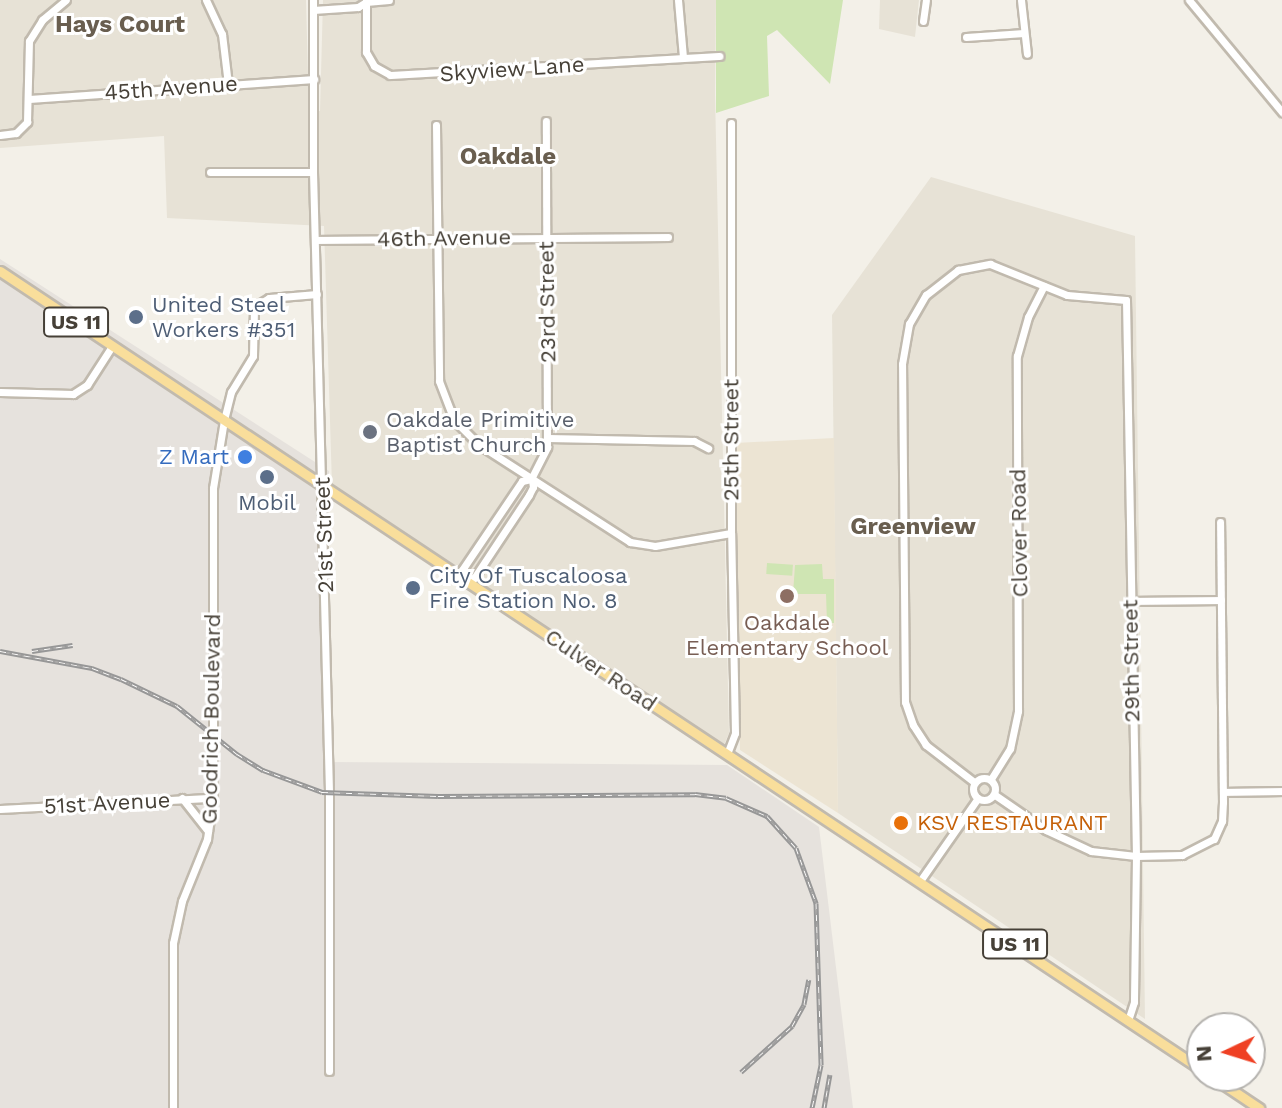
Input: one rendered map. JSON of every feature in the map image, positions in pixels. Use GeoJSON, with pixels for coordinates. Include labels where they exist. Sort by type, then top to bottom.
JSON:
{"type":"FeatureCollection","features":[{"type":"Feature","properties":{"kind":"main road","name":"Culver Road"},"geometry":{"type":"LineString","coordinates":[[0,271],[322,486],[335,500],[464,579],[1186,1059]]}},
{"type":"Feature","properties":{"kind":"main road"},"geometry":{"type":"LineString","coordinates":[[1235,1092],[1259,1108]]}},
{"type":"Feature","properties":{"kind":"street"},"geometry":{"type":"LineString","coordinates":[[0,135],[23,129],[29,99],[27,62],[33,33],[66,0]]}},
{"type":"Feature","properties":{"kind":"street"},"geometry":{"type":"LineString","coordinates":[[206,0],[222,34],[228,84]]}},
{"type":"Feature","properties":{"kind":"street","name":"21st Street"},"geometry":{"type":"LineString","coordinates":[[313,0],[313,172],[329,792],[329,1071]]}},
{"type":"Feature","properties":{"kind":"street"},"geometry":{"type":"LineString","coordinates":[[313,10],[358,7],[365,1],[389,0]]}},
{"type":"Feature","properties":{"kind":"street"},"geometry":{"type":"LineString","coordinates":[[678,0],[683,57]]}},
{"type":"Feature","properties":{"kind":"street"},"geometry":{"type":"LineString","coordinates":[[923,21],[926,0]]}},
{"type":"Feature","properties":{"kind":"street"},"geometry":{"type":"LineString","coordinates":[[1021,0],[1027,54]]}},
{"type":"Feature","properties":{"kind":"street"},"geometry":{"type":"LineString","coordinates":[[1189,0],[1282,112]]}},
{"type":"Feature","properties":{"kind":"street","name":"Skyview Lane"},"geometry":{"type":"LineString","coordinates":[[365,1],[366,52],[374,66],[390,75],[719,56]]}},
{"type":"Feature","properties":{"kind":"street"},"geometry":{"type":"LineString","coordinates":[[966,37],[1024,33]]}},
{"type":"Feature","properties":{"kind":"street","name":"45th Avenue"},"geometry":{"type":"LineString","coordinates":[[29,99],[314,79]]}},
{"type":"Feature","properties":{"kind":"street","name":"23rd Street"},"geometry":{"type":"LineString","coordinates":[[531,479],[522,481],[513,493],[462,570],[464,579],[474,578],[529,495],[533,487],[531,479],[545,455],[548,438],[546,121]]}},
{"type":"Feature","properties":{"kind":"street","name":"25th Street"},"geometry":{"type":"LineString","coordinates":[[727,754],[735,733],[731,533],[731,123]]}},
{"type":"Feature","properties":{"kind":"street"},"geometry":{"type":"LineString","coordinates":[[436,125],[438,356],[443,397],[454,420],[471,439],[615,535],[638,545],[663,546],[731,533]]}},
{"type":"Feature","properties":{"kind":"street"},"geometry":{"type":"LineString","coordinates":[[210,172],[313,172]]}},
{"type":"Feature","properties":{"kind":"street","name":"46th Avenue"},"geometry":{"type":"LineString","coordinates":[[316,240],[668,237]]}},
{"type":"Feature","properties":{"kind":"street"},"geometry":{"type":"LineString","coordinates":[[920,881],[978,798],[974,782],[926,745],[913,725],[904,694],[903,347],[909,324],[921,302],[958,270],[982,264],[998,265],[1044,286]]}},
{"type":"Feature","properties":{"kind":"street","name":"29th Street"},"geometry":{"type":"LineString","coordinates":[[1044,286],[1075,296],[1126,300],[1136,856],[1134,1002],[1128,1020]]}},
{"type":"Feature","properties":{"kind":"street","name":"Clover Road"},"geometry":{"type":"LineString","coordinates":[[991,779],[1010,749],[1018,711],[1017,356],[1028,317],[1044,286]]}},
{"type":"Feature","properties":{"kind":"street","name":"Goodrich Boulevard"},"geometry":{"type":"LineString","coordinates":[[173,1108],[174,935],[182,901],[209,831],[213,798],[213,488],[224,420],[231,392],[255,347],[254,307],[269,298],[317,294]]}},
{"type":"Feature","properties":{"kind":"street"},"geometry":{"type":"LineString","coordinates":[[0,392],[73,394],[87,385],[112,346]]}},
{"type":"Feature","properties":{"kind":"street"},"geometry":{"type":"LineString","coordinates":[[548,438],[694,441],[708,448]]}},
{"type":"Feature","properties":{"kind":"street"},"geometry":{"type":"LineString","coordinates":[[974,782],[982,777],[991,779],[995,795],[1046,830],[1083,848],[1136,856],[1182,855],[1214,839],[1222,821],[1223,792],[1220,522]]}},
{"type":"Feature","properties":{"kind":"street"},"geometry":{"type":"LineString","coordinates":[[1130,601],[1221,600]]}},
{"type":"Feature","properties":{"kind":"street"},"geometry":{"type":"LineString","coordinates":[[1223,792],[1281,791]]}},
{"type":"Feature","properties":{"kind":"street"},"geometry":{"type":"LineString","coordinates":[[978,798],[987,799],[995,795]]}},
{"type":"Feature","properties":{"kind":"street"},"geometry":{"type":"LineString","coordinates":[[182,798],[209,831]]}},
{"type":"Feature","properties":{"kind":"street","name":"51st Avenue"},"geometry":{"type":"LineString","coordinates":[[0,809],[213,798]]}},
{"type":"Feature","properties":{"kind":"shaded area"},"geometry":{"type":"Polygon","coordinates":[[[0,0],[306,0],[309,112],[320,111],[323,0],[716,0],[715,94],[729,733],[724,745],[332,486],[324,226],[167,218],[164,136],[0,148],[0,0]]]}},
{"type":"Feature","properties":{"kind":"shaded area"},"geometry":{"type":"Polygon","coordinates":[[[880,0],[919,0],[915,37],[879,29],[880,0]]]}},
{"type":"Feature","properties":{"kind":"shaded area"},"geometry":{"type":"Polygon","coordinates":[[[931,177],[1135,236],[1145,1019],[838,813],[832,315],[931,177]]]}},
{"type":"Feature","properties":{"kind":"shaded area"},"geometry":{"type":"Polygon","coordinates":[[[0,259],[329,471],[329,762],[727,765],[819,827],[853,1108],[0,1108],[0,259]]]}},
{"type":"Feature","properties":{"kind":"shaded area","name":"Oakdale Elementary School"},"geometry":{"type":"Polygon","coordinates":[[[834,438],[838,813],[740,750],[735,443],[834,438]]]}},
{"type":"Feature","properties":{"kind":"green space"},"geometry":{"type":"Polygon","coordinates":[[[716,0],[843,0],[830,84],[777,30],[767,36],[769,96],[716,113],[716,0]]]}},
{"type":"Feature","properties":{"kind":"green space"},"geometry":{"type":"Polygon","coordinates":[[[767,563],[793,565],[792,576],[766,574],[767,563]]]}},
{"type":"Feature","properties":{"kind":"green space"},"geometry":{"type":"Polygon","coordinates":[[[822,564],[823,579],[834,579],[834,623],[827,623],[826,594],[793,594],[795,565],[822,564]]]}},
{"type":"Feature","properties":{"kind":"railway"},"geometry":{"type":"LineString","coordinates":[[32,651],[73,645]]}},
{"type":"Feature","properties":{"kind":"railway"},"geometry":{"type":"LineString","coordinates":[[0,651],[92,668],[121,679],[177,706],[237,754],[263,770],[322,792],[438,796],[695,794],[726,798],[767,816],[796,848],[816,903],[821,1065],[812,1108]]}},
{"type":"Feature","properties":{"kind":"railway"},"geometry":{"type":"LineString","coordinates":[[741,1072],[792,1026],[804,1004],[809,979]]}},
{"type":"Feature","properties":{"kind":"railway"},"geometry":{"type":"LineString","coordinates":[[824,1108],[830,1075]]}},
{"type":"Feature","properties":{"kind":"place","name":"United Steel Workers #351"},"geometry":{"type":"Point","coordinates":[136,317]}},
{"type":"Feature","properties":{"kind":"place","name":"Oakdale Primitive Baptist Church"},"geometry":{"type":"Point","coordinates":[370,432]}},
{"type":"Feature","properties":{"kind":"place","name":"Z Mart"},"geometry":{"type":"Point","coordinates":[245,457]}},
{"type":"Feature","properties":{"kind":"place","name":"Mobil"},"geometry":{"type":"Point","coordinates":[267,477]}},
{"type":"Feature","properties":{"kind":"place","name":"City Of Tuscaloosa Fire Station No. 8"},"geometry":{"type":"Point","coordinates":[413,588]}},
{"type":"Feature","properties":{"kind":"place","name":"Oakdale Elementary School"},"geometry":{"type":"Point","coordinates":[787,596]}},
{"type":"Feature","properties":{"kind":"place","name":"KSV RESTAURANT"},"geometry":{"type":"Point","coordinates":[901,823]}},
{"type":"Feature","properties":{"kind":"district","name":"Hays Court"},"geometry":{"type":"Point","coordinates":[120,25]}},
{"type":"Feature","properties":{"kind":"district","name":"Oakdale"},"geometry":{"type":"Point","coordinates":[508,157]}},
{"type":"Feature","properties":{"kind":"district","name":"Greenview"},"geometry":{"type":"Point","coordinates":[913,527]}}]}
